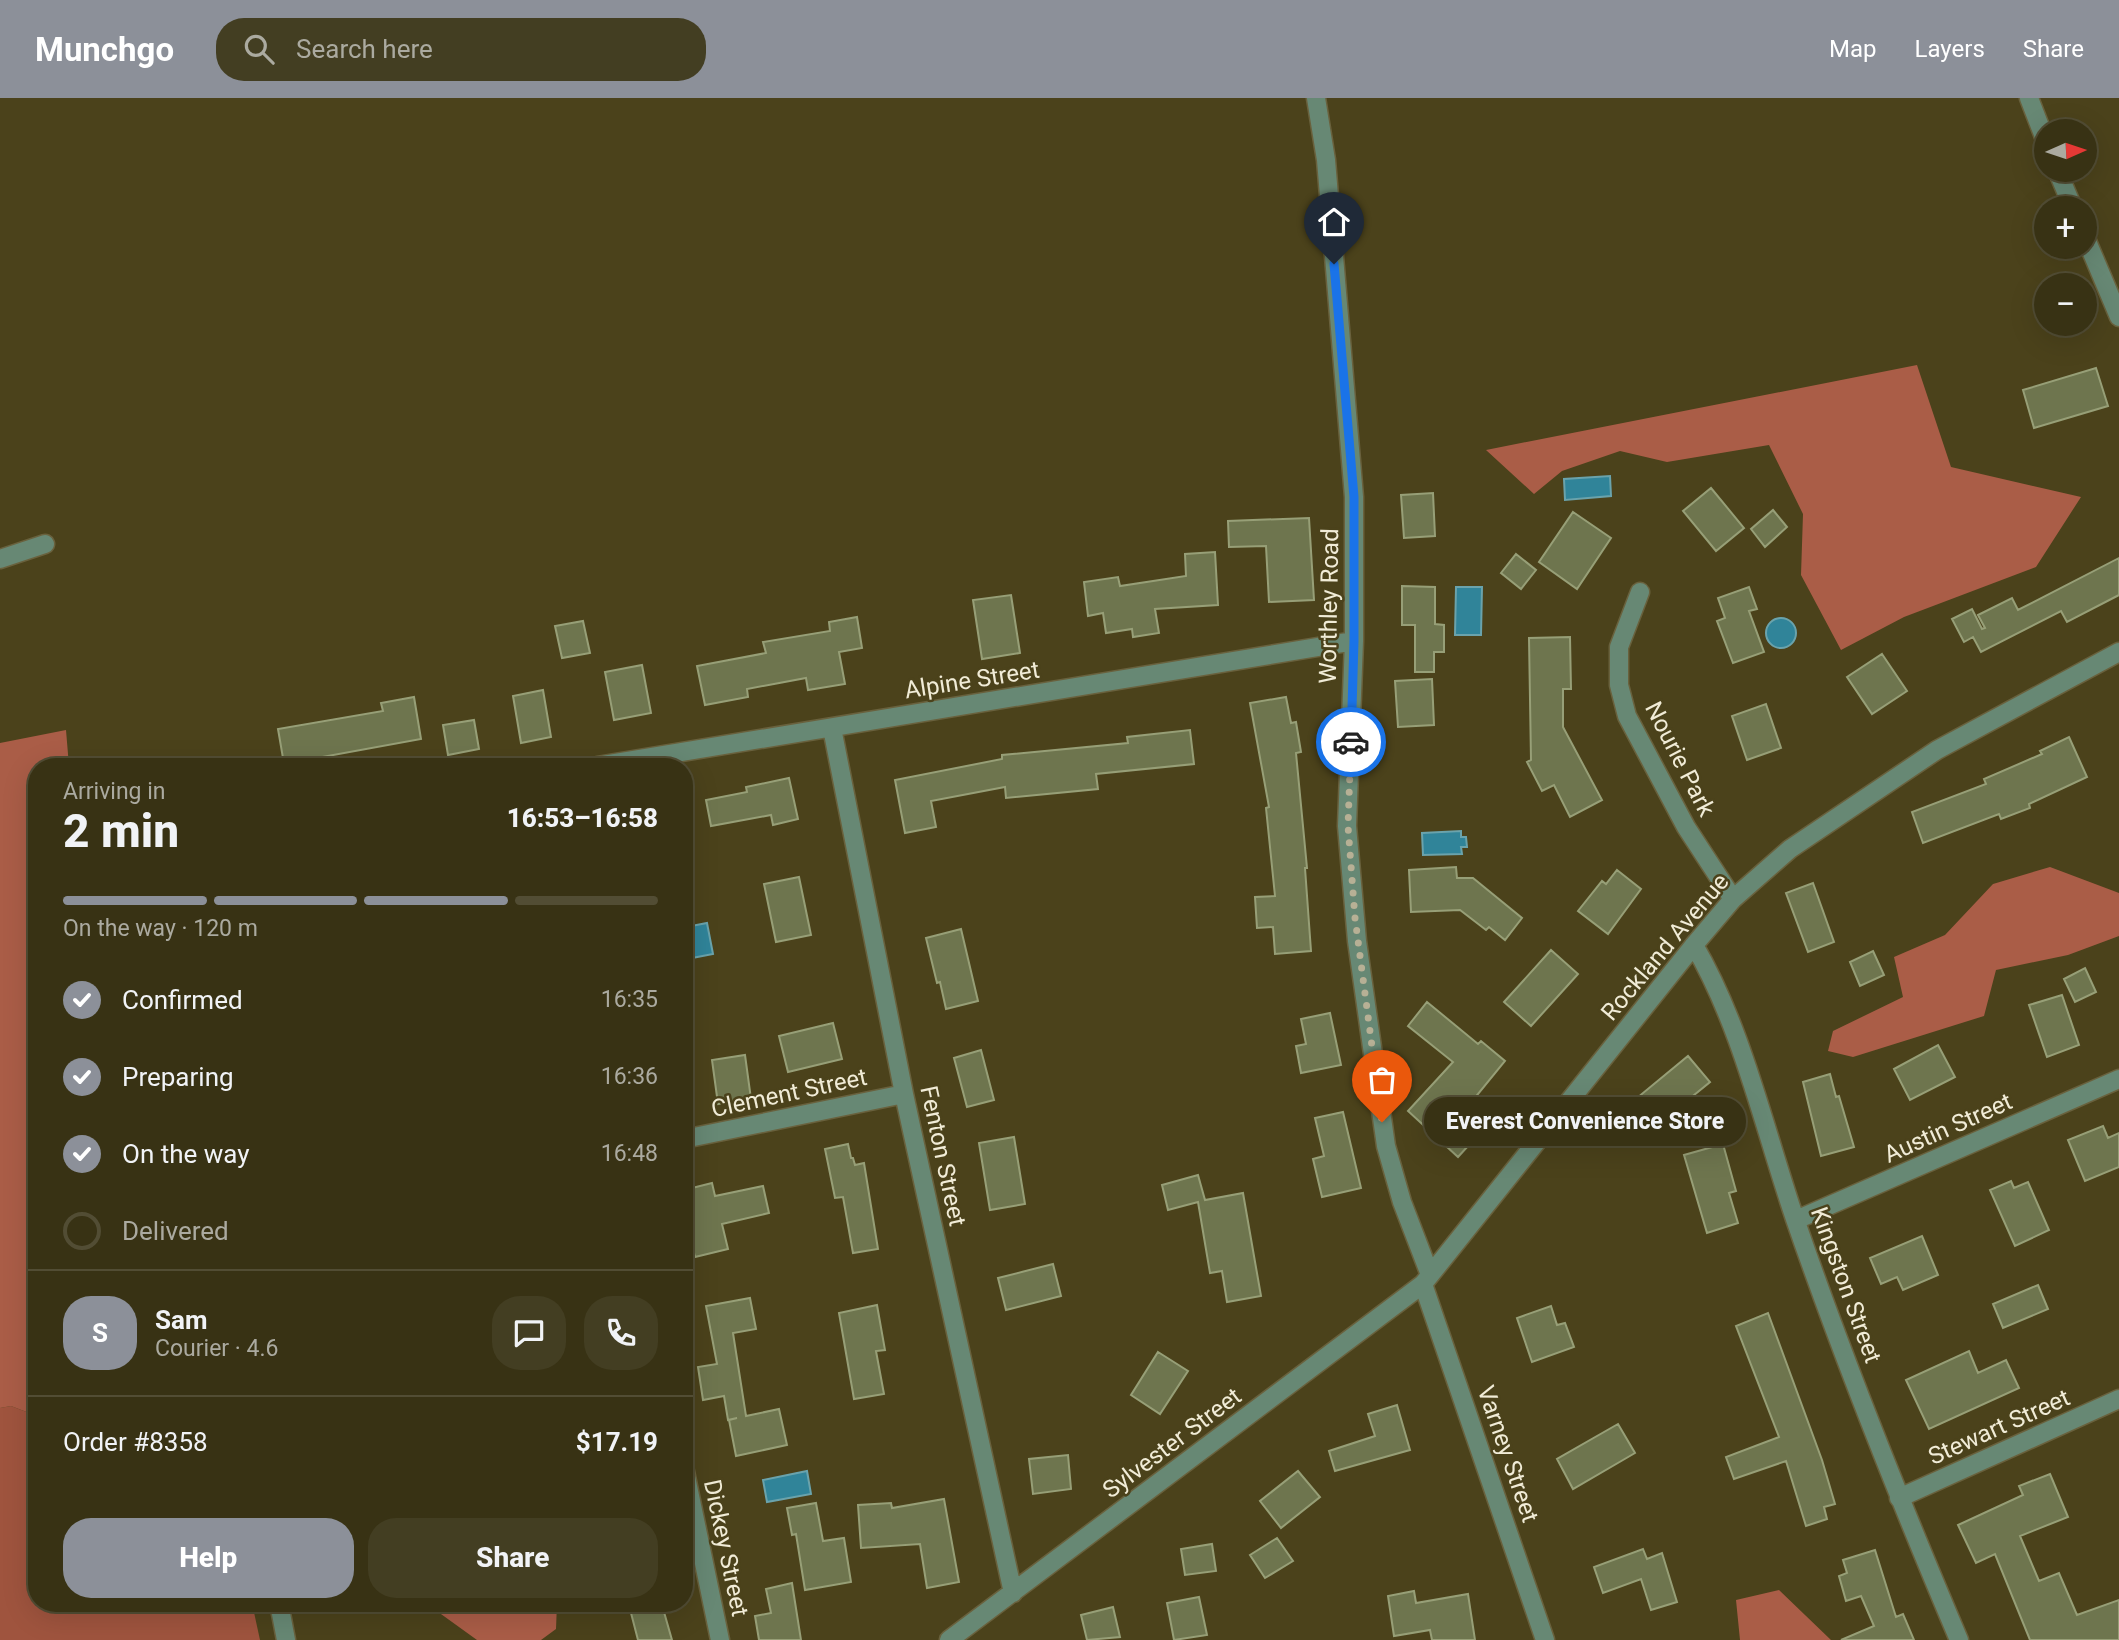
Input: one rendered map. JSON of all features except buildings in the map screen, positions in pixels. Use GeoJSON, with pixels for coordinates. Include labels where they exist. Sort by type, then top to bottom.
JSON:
{"type":"FeatureCollection","features":[{"type":"Feature","properties":{"kind":"street","name":"Worthley Road"},"geometry":{"type":"LineString","coordinates":[[1315,98],[1326,160],[1354,497],[1354,641],[1348,826],[1357,941],[1386,1146],[1427,1280]]}},
{"type":"Feature","properties":{"kind":"street"},"geometry":{"type":"LineString","coordinates":[[2029,98],[2037,119]]}},
{"type":"Feature","properties":{"kind":"street"},"geometry":{"type":"LineString","coordinates":[[2095,259],[2119,317]]}},
{"type":"Feature","properties":{"kind":"street"},"geometry":{"type":"LineString","coordinates":[[0,559],[45,544]]}},
{"type":"Feature","properties":{"kind":"street","name":"Nourie Park"},"geometry":{"type":"LineString","coordinates":[[1640,592],[1619,647],[1619,685],[1627,716],[1686,827],[1733,899]]}},
{"type":"Feature","properties":{"kind":"street","name":"Alpine Street"},"geometry":{"type":"LineString","coordinates":[[646,758],[1354,641]]}},
{"type":"Feature","properties":{"kind":"street","name":"Rockland Avenue"},"geometry":{"type":"LineString","coordinates":[[1427,1280],[1733,899],[1790,849],[1937,750],[2119,652]]}},
{"type":"Feature","properties":{"kind":"street","name":"Fenton Street"},"geometry":{"type":"LineString","coordinates":[[832,728],[904,1094],[1013,1593]]}},
{"type":"Feature","properties":{"kind":"street","name":"Kingston Street"},"geometry":{"type":"LineString","coordinates":[[1694,945],[1712,976],[1737,1040],[1796,1220],[1899,1498],[1959,1640]]}},
{"type":"Feature","properties":{"kind":"street","name":"Austin Street"},"geometry":{"type":"LineString","coordinates":[[1796,1220],[2119,1079]]}},
{"type":"Feature","properties":{"kind":"street","name":"Clement Street"},"geometry":{"type":"LineString","coordinates":[[693,1137],[904,1094]]}},
{"type":"Feature","properties":{"kind":"street","name":"Sylvester Street"},"geometry":{"type":"LineString","coordinates":[[949,1640],[1427,1280]]}},
{"type":"Feature","properties":{"kind":"street","name":"Varney Street"},"geometry":{"type":"LineString","coordinates":[[1427,1280],[1545,1640]]}},
{"type":"Feature","properties":{"kind":"street","name":"Stewart Street"},"geometry":{"type":"LineString","coordinates":[[1899,1498],[2119,1399]]}},
{"type":"Feature","properties":{"kind":"street","name":"Dickey Street"},"geometry":{"type":"LineString","coordinates":[[693,1510],[720,1640]]}},
{"type":"Feature","properties":{"kind":"street"},"geometry":{"type":"LineString","coordinates":[[281,1612],[286,1640]]}},
{"type":"Feature","properties":{"kind":"shaded area"},"geometry":{"type":"Polygon","coordinates":[[[1917,365],[1951,467],[2081,497],[2036,567],[1904,617],[1841,650],[1801,575],[1803,514],[1769,445],[1667,462],[1620,451],[1562,471],[1534,494],[1486,450],[1917,365]]]}},
{"type":"Feature","properties":{"kind":"shaded area"},"geometry":{"type":"Polygon","coordinates":[[[66,730],[68,758],[28,758],[28,1413],[11,1406],[0,1408],[0,743],[66,730]]]}},
{"type":"Feature","properties":{"kind":"shaded area"},"geometry":{"type":"Polygon","coordinates":[[[2050,867],[2119,893],[2119,936],[2068,955],[1996,970],[1984,1016],[1853,1057],[1828,1051],[1833,1031],[1903,997],[1894,957],[1945,935],[1993,884],[2050,867]]]}},
{"type":"Feature","properties":{"kind":"shaded area"},"geometry":{"type":"Polygon","coordinates":[[[11,1406],[28,1413],[28,1612],[254,1612],[260,1640],[0,1640],[0,1408],[11,1406]]]}},
{"type":"Feature","properties":{"kind":"shaded area"},"geometry":{"type":"Polygon","coordinates":[[[1779,1590],[1831,1640],[1740,1640],[1736,1600],[1779,1590]]]}},
{"type":"Feature","properties":{"kind":"shaded area"},"geometry":{"type":"Polygon","coordinates":[[[438,1612],[557,1612],[556,1629],[541,1640],[477,1640],[438,1612]]]}},
{"type":"Feature","properties":{"kind":"water"},"geometry":{"type":"Polygon","coordinates":[[[1610,476],[1611,496],[1565,500],[1564,479],[1610,476]]]}},
{"type":"Feature","properties":{"kind":"water"},"geometry":{"type":"Polygon","coordinates":[[[1456,587],[1482,587],[1481,635],[1455,635],[1456,587]]]}},
{"type":"Feature","properties":{"kind":"water"},"geometry":{"type":"Polygon","coordinates":[[[1781,618],[1792,622],[1796,633],[1792,644],[1781,648],[1770,644],[1766,633],[1770,622],[1781,618]]]}},
{"type":"Feature","properties":{"kind":"water"},"geometry":{"type":"Polygon","coordinates":[[[1461,831],[1461,837],[1466,837],[1467,847],[1461,847],[1462,854],[1423,855],[1422,833],[1461,831]]]}},
{"type":"Feature","properties":{"kind":"water"},"geometry":{"type":"Polygon","coordinates":[[[707,923],[713,954],[693,958],[693,926],[707,923]]]}},
{"type":"Feature","properties":{"kind":"water"},"geometry":{"type":"Polygon","coordinates":[[[807,1471],[811,1494],[767,1502],[763,1480],[807,1471]]]}},
{"type":"Feature","properties":{"kind":"way so far"},"geometry":{"type":"LineString","coordinates":[[1351,742],[1348,826],[1355,918],[1382,1122]]}},
{"type":"Feature","properties":{"kind":"place","name":"Everest Convenience Store"},"geometry":{"type":"Point","coordinates":[1382,1122]}},
{"type":"Feature","properties":{"kind":"route"},"geometry":{"type":"LineString","coordinates":[[1334,264],[1354,497],[1351,742]]}}]}
